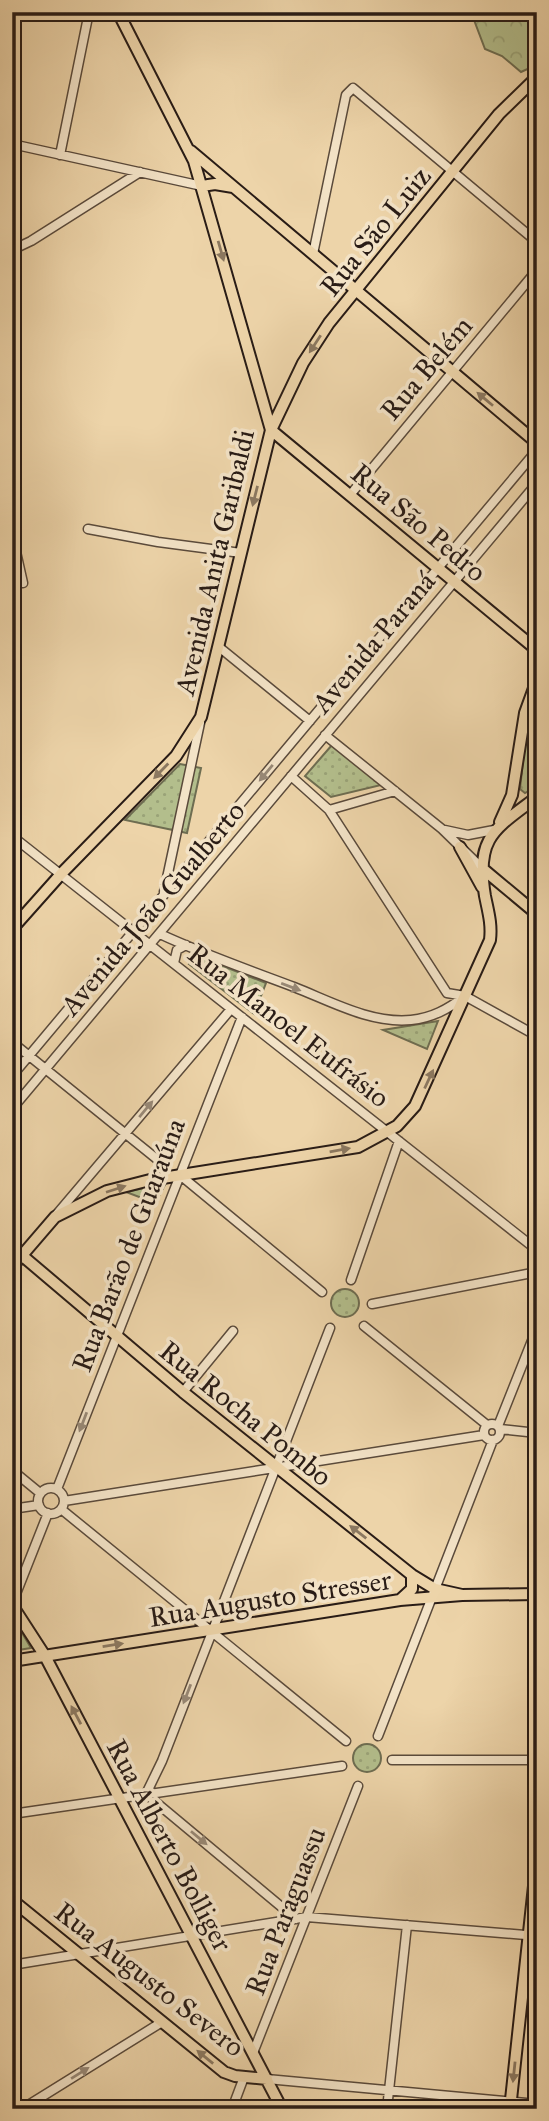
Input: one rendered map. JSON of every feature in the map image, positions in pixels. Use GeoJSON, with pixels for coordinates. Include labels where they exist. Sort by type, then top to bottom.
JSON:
{"type":"FeatureCollection","features":[{"type":"Feature","properties":{"kind":"main road","name":"Avenida Anita Garibaldi"},"geometry":{"type":"LineString","coordinates":[[118,12],[188,148],[202,186],[271,430],[201,717]]}},
{"type":"Feature","properties":{"kind":"main road","name":"Rua São Luiz"},"geometry":{"type":"LineString","coordinates":[[271,430],[303,363],[329,323],[505,107],[537,77]]}},
{"type":"Feature","properties":{"kind":"main road"},"geometry":{"type":"LineString","coordinates":[[188,148],[537,443]]}},
{"type":"Feature","properties":{"kind":"main road"},"geometry":{"type":"LineString","coordinates":[[202,186],[215,184],[235,188]]}},
{"type":"Feature","properties":{"kind":"main road","name":"Rua São Pedro"},"geometry":{"type":"LineString","coordinates":[[271,430],[537,650]]}},
{"type":"Feature","properties":{"kind":"main road"},"geometry":{"type":"LineString","coordinates":[[12,1267],[54,1217],[107,1191],[142,1181],[347,1149],[367,1143],[405,1119],[419,1099],[490,940],[491,922],[483,869],[485,852],[510,803],[525,713],[537,680]]}},
{"type":"Feature","properties":{"kind":"main road"},"geometry":{"type":"LineString","coordinates":[[12,929],[61,874],[176,756],[201,717]]}},
{"type":"Feature","properties":{"kind":"main road"},"geometry":{"type":"LineString","coordinates":[[494,830],[537,797]]}},
{"type":"Feature","properties":{"kind":"main road"},"geometry":{"type":"LineString","coordinates":[[460,847],[485,896]]}},
{"type":"Feature","properties":{"kind":"main road"},"geometry":{"type":"LineString","coordinates":[[483,869],[537,914]]}},
{"type":"Feature","properties":{"kind":"main road","name":"Rua Rocha Pombo"},"geometry":{"type":"LineString","coordinates":[[12,1247],[183,1392],[433,1593],[537,1594]]}},
{"type":"Feature","properties":{"kind":"main road"},"geometry":{"type":"LineString","coordinates":[[400,1600],[412,1589],[412,1575]]}},
{"type":"Feature","properties":{"kind":"main road","name":"Rua Augusto Stresser"},"geometry":{"type":"LineString","coordinates":[[12,1661],[433,1593]]}},
{"type":"Feature","properties":{"kind":"main road","name":"Rua Alberto Bolliger"},"geometry":{"type":"LineString","coordinates":[[12,1604],[45,1656],[282,2109]]}},
{"type":"Feature","properties":{"kind":"main road"},"geometry":{"type":"LineString","coordinates":[[12,1617],[24,1623]]}},
{"type":"Feature","properties":{"kind":"main road"},"geometry":{"type":"LineString","coordinates":[[511,2105],[533,1936],[537,1858]]}},
{"type":"Feature","properties":{"kind":"main road","name":"Rua Augusto Severo"},"geometry":{"type":"LineString","coordinates":[[12,1900],[224,2073],[267,2079]]}},
{"type":"Feature","properties":{"kind":"street"},"geometry":{"type":"LineString","coordinates":[[60,155],[89,12]]}},
{"type":"Feature","properties":{"kind":"street"},"geometry":{"type":"LineString","coordinates":[[313,254],[346,94],[353,88],[537,242]]}},
{"type":"Feature","properties":{"kind":"street"},"geometry":{"type":"LineString","coordinates":[[12,144],[202,186]]}},
{"type":"Feature","properties":{"kind":"street"},"geometry":{"type":"LineString","coordinates":[[12,250],[31,241],[140,172]]}},
{"type":"Feature","properties":{"kind":"street","name":"Rua Belém"},"geometry":{"type":"LineString","coordinates":[[350,495],[537,270]]}},
{"type":"Feature","properties":{"kind":"street","name":"Avenida Paraná"},"geometry":{"type":"LineString","coordinates":[[310,721],[537,450]]}},
{"type":"Feature","properties":{"kind":"street","name":"Avenida Paraná"},"geometry":{"type":"LineString","coordinates":[[326,735],[537,483]]}},
{"type":"Feature","properties":{"kind":"street"},"geometry":{"type":"LineString","coordinates":[[88,529],[242,553]]}},
{"type":"Feature","properties":{"kind":"street"},"geometry":{"type":"LineString","coordinates":[[12,534],[23,583]]}},
{"type":"Feature","properties":{"kind":"street"},"geometry":{"type":"LineString","coordinates":[[219,647],[310,721]]}},
{"type":"Feature","properties":{"kind":"street","name":"Avenida Anita Garibaldi"},"geometry":{"type":"LineString","coordinates":[[164,895],[201,717]]}},
{"type":"Feature","properties":{"kind":"street","name":"Avenida João Gualberto"},"geometry":{"type":"LineString","coordinates":[[12,1076],[310,721]]}},
{"type":"Feature","properties":{"kind":"street"},"geometry":{"type":"LineString","coordinates":[[326,735],[442,829],[483,869]]}},
{"type":"Feature","properties":{"kind":"street","name":"Avenida João Gualberto"},"geometry":{"type":"LineString","coordinates":[[12,1110],[326,735]]}},
{"type":"Feature","properties":{"kind":"street"},"geometry":{"type":"LineString","coordinates":[[291,776],[329,810],[447,993],[465,996],[537,1036]]}},
{"type":"Feature","properties":{"kind":"street"},"geometry":{"type":"LineString","coordinates":[[329,810],[395,790]]}},
{"type":"Feature","properties":{"kind":"street"},"geometry":{"type":"LineString","coordinates":[[442,829],[468,835],[494,830]]}},
{"type":"Feature","properties":{"kind":"street","name":"Rua Manoel Eufrásio"},"geometry":{"type":"LineString","coordinates":[[12,836],[537,1250]]}},
{"type":"Feature","properties":{"kind":"street"},"geometry":{"type":"LineString","coordinates":[[160,934],[343,1006],[381,1018],[426,1018],[440,1013],[465,996]]}},
{"type":"Feature","properties":{"kind":"street"},"geometry":{"type":"LineString","coordinates":[[174,963],[177,950],[186,945]]}},
{"type":"Feature","properties":{"kind":"street"},"geometry":{"type":"LineString","coordinates":[[54,1217],[231,1009]]}},
{"type":"Feature","properties":{"kind":"street","name":"Rua Barão de Guaraúna"},"geometry":{"type":"LineString","coordinates":[[57,1489],[242,1017]]}},
{"type":"Feature","properties":{"kind":"street"},"geometry":{"type":"LineString","coordinates":[[215,1027],[229,1029],[234,1037]]}},
{"type":"Feature","properties":{"kind":"street"},"geometry":{"type":"LineString","coordinates":[[12,1042],[159,1160]]}},
{"type":"Feature","properties":{"kind":"street"},"geometry":{"type":"LineString","coordinates":[[351,1280],[399,1141]]}},
{"type":"Feature","properties":{"kind":"street"},"geometry":{"type":"LineString","coordinates":[[180,1175],[322,1292]]}},
{"type":"Feature","properties":{"kind":"street"},"geometry":{"type":"LineString","coordinates":[[372,1304],[537,1272]]}},
{"type":"Feature","properties":{"kind":"street"},"geometry":{"type":"LineString","coordinates":[[364,1326],[486,1425]]}},
{"type":"Feature","properties":{"kind":"street"},"geometry":{"type":"LineString","coordinates":[[146,1794],[162,1761],[330,1328]]}},
{"type":"Feature","properties":{"kind":"street"},"geometry":{"type":"LineString","coordinates":[[377,1736],[493,1440],[499,1436],[499,1428],[537,1328]]}},
{"type":"Feature","properties":{"kind":"street"},"geometry":{"type":"LineString","coordinates":[[183,1392],[233,1331]]}},
{"type":"Feature","properties":{"kind":"street"},"geometry":{"type":"LineString","coordinates":[[486,1425],[494,1423],[499,1428],[537,1433]]}},
{"type":"Feature","properties":{"kind":"street"},"geometry":{"type":"LineString","coordinates":[[484,1435],[486,1425]]}},
{"type":"Feature","properties":{"kind":"street"},"geometry":{"type":"LineString","coordinates":[[12,1509],[38,1505],[48,1513],[55,1513],[63,1505],[277,1468],[484,1435],[493,1440]]}},
{"type":"Feature","properties":{"kind":"street"},"geometry":{"type":"LineString","coordinates":[[12,1470],[40,1493]]}},
{"type":"Feature","properties":{"kind":"street"},"geometry":{"type":"LineString","coordinates":[[38,1505],[40,1493],[46,1488],[57,1489],[62,1493],[63,1505],[346,1741]]}},
{"type":"Feature","properties":{"kind":"street"},"geometry":{"type":"LineString","coordinates":[[12,1604],[48,1513]]}},
{"type":"Feature","properties":{"kind":"street"},"geometry":{"type":"LineString","coordinates":[[392,1760],[537,1760]]}},
{"type":"Feature","properties":{"kind":"street"},"geometry":{"type":"LineString","coordinates":[[12,1814],[342,1766]]}},
{"type":"Feature","properties":{"kind":"street","name":"Rua Paraguassu"},"geometry":{"type":"LineString","coordinates":[[253,2053],[358,1786]]}},
{"type":"Feature","properties":{"kind":"street"},"geometry":{"type":"LineString","coordinates":[[146,1794],[296,1919]]}},
{"type":"Feature","properties":{"kind":"street"},"geometry":{"type":"LineString","coordinates":[[12,1965],[307,1917],[533,1936]]}},
{"type":"Feature","properties":{"kind":"street"},"geometry":{"type":"LineString","coordinates":[[387,2109],[407,1925]]}},
{"type":"Feature","properties":{"kind":"street"},"geometry":{"type":"LineString","coordinates":[[22,2109],[162,2022]]}},
{"type":"Feature","properties":{"kind":"street"},"geometry":{"type":"LineString","coordinates":[[232,2109],[244,2077]]}},
{"type":"Feature","properties":{"kind":"street"},"geometry":{"type":"LineString","coordinates":[[267,2079],[511,2105],[537,2104]]}},
{"type":"Feature","properties":{"kind":"green space"},"geometry":{"type":"Polygon","coordinates":[[[471,12],[537,12],[536,59],[532,67],[521,72],[502,56],[485,49],[471,12]]]}},
{"type":"Feature","properties":{"kind":"green space"},"geometry":{"type":"Polygon","coordinates":[[[537,706],[537,786],[525,793],[520,789],[525,743],[537,706]]]}},
{"type":"Feature","properties":{"kind":"green space"},"geometry":{"type":"Polygon","coordinates":[[[332,745],[381,785],[331,797],[305,776],[332,745]]]}},
{"type":"Feature","properties":{"kind":"green space"},"geometry":{"type":"Polygon","coordinates":[[[180,764],[201,768],[187,833],[125,820],[180,764]]]}},
{"type":"Feature","properties":{"kind":"green space"},"geometry":{"type":"Polygon","coordinates":[[[195,955],[266,983],[254,1014],[189,964],[195,955]]]}},
{"type":"Feature","properties":{"kind":"green space"},"geometry":{"type":"Polygon","coordinates":[[[438,1021],[427,1049],[383,1030],[438,1021]]]}},
{"type":"Feature","properties":{"kind":"green space"},"geometry":{"type":"Polygon","coordinates":[[[166,1183],[155,1203],[126,1192],[166,1183]]]}},
{"type":"Feature","properties":{"kind":"green space"},"geometry":{"type":"Polygon","coordinates":[[[345,1289],[355,1293],[359,1303],[355,1313],[345,1317],[335,1313],[331,1303],[335,1293],[345,1289]]]}},
{"type":"Feature","properties":{"kind":"green space"},"geometry":{"type":"Polygon","coordinates":[[[15,1621],[31,1648],[12,1651],[12,1628],[15,1621]]]}},
{"type":"Feature","properties":{"kind":"green space"},"geometry":{"type":"Polygon","coordinates":[[[367,1744],[377,1748],[381,1758],[377,1768],[367,1772],[357,1768],[353,1758],[357,1748],[367,1744]]]}}]}
